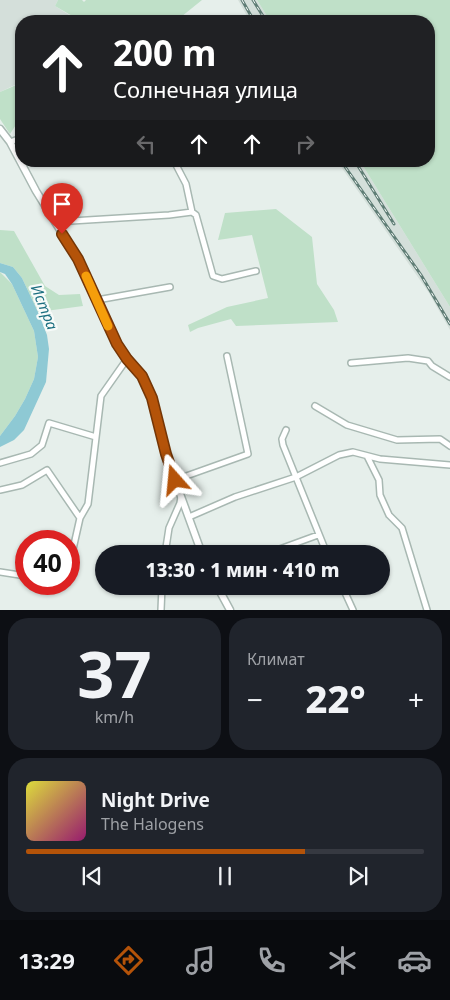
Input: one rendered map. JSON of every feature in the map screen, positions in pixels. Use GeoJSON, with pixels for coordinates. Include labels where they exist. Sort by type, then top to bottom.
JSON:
{"type":"FeatureCollection","features":[{"type":"Feature","properties":{"kind":"street"},"geometry":{"type":"LineString","coordinates":[[0,129],[15,151]]}},
{"type":"Feature","properties":{"kind":"street"},"geometry":{"type":"LineString","coordinates":[[10,142],[15,140]]}},
{"type":"Feature","properties":{"kind":"street"},"geometry":{"type":"LineString","coordinates":[[24,167],[78,259],[117,344],[142,376],[152,398],[166,454],[199,545]]}},
{"type":"Feature","properties":{"kind":"street"},"geometry":{"type":"LineString","coordinates":[[177,167],[186,184],[192,212],[196,215],[213,276],[222,279],[256,271]]}},
{"type":"Feature","properties":{"kind":"street"},"geometry":{"type":"LineString","coordinates":[[55,222],[192,212]]}},
{"type":"Feature","properties":{"kind":"street"},"geometry":{"type":"LineString","coordinates":[[97,300],[170,287]]}},
{"type":"Feature","properties":{"kind":"street"},"geometry":{"type":"LineString","coordinates":[[175,480],[248,454],[227,356]]}},
{"type":"Feature","properties":{"kind":"street"},"geometry":{"type":"LineString","coordinates":[[351,363],[408,358],[428,361],[432,366],[450,377]]}},
{"type":"Feature","properties":{"kind":"street"},"geometry":{"type":"LineString","coordinates":[[77,530],[80,518],[88,504],[101,396],[127,359]]}},
{"type":"Feature","properties":{"kind":"street"},"geometry":{"type":"LineString","coordinates":[[315,406],[348,426],[397,440],[440,439],[450,446]]}},
{"type":"Feature","properties":{"kind":"street"},"geometry":{"type":"LineString","coordinates":[[0,463],[31,454],[42,445],[48,423],[96,437]]}},
{"type":"Feature","properties":{"kind":"street"},"geometry":{"type":"LineString","coordinates":[[286,430],[282,439],[323,545]]}},
{"type":"Feature","properties":{"kind":"street"},"geometry":{"type":"LineString","coordinates":[[189,517],[235,497],[296,478],[339,455],[353,452],[380,459],[450,465]]}},
{"type":"Feature","properties":{"kind":"street"},"geometry":{"type":"LineString","coordinates":[[367,456],[379,480],[380,495],[389,515],[402,528],[427,610]]}},
{"type":"Feature","properties":{"kind":"street"},"geometry":{"type":"LineString","coordinates":[[0,490],[22,485],[48,470],[80,518]]}},
{"type":"Feature","properties":{"kind":"street"},"geometry":{"type":"LineString","coordinates":[[166,545],[169,528],[181,497]]}},
{"type":"Feature","properties":{"kind":"street"},"geometry":{"type":"LineString","coordinates":[[291,545],[318,535]]}},
{"type":"Feature","properties":{"kind":"street"},"geometry":{"type":"LineString","coordinates":[[0,572],[15,574]]}},
{"type":"Feature","properties":{"kind":"street"},"geometry":{"type":"LineString","coordinates":[[161,610],[162,595]]}},
{"type":"Feature","properties":{"kind":"street"},"geometry":{"type":"LineString","coordinates":[[222,595],[230,610]]}},
{"type":"Feature","properties":{"kind":"street"},"geometry":{"type":"LineString","coordinates":[[346,595],[353,610]]}},
{"type":"Feature","properties":{"kind":"shaded area"},"geometry":{"type":"Polygon","coordinates":[[[0,0],[58,0],[55,6],[69,15],[15,15],[15,85],[0,92],[0,0]]]}},
{"type":"Feature","properties":{"kind":"shaded area"},"geometry":{"type":"Polygon","coordinates":[[[238,0],[257,0],[266,15],[247,15],[238,0]]]}},
{"type":"Feature","properties":{"kind":"shaded area"},"geometry":{"type":"Polygon","coordinates":[[[341,167],[364,167],[450,307],[450,330],[429,293],[341,167]]]}},
{"type":"Feature","properties":{"kind":"green space"},"geometry":{"type":"Polygon","coordinates":[[[58,0],[82,0],[84,2],[86,0],[202,0],[183,15],[71,15],[55,6],[58,0]]]}},
{"type":"Feature","properties":{"kind":"green space"},"geometry":{"type":"Polygon","coordinates":[[[257,0],[450,0],[450,307],[364,167],[435,167],[435,15],[266,15],[257,0]]]}},
{"type":"Feature","properties":{"kind":"green space"},"geometry":{"type":"Polygon","coordinates":[[[15,86],[15,126],[10,134],[0,119],[0,92],[15,86]]]}},
{"type":"Feature","properties":{"kind":"green space"},"geometry":{"type":"Polygon","coordinates":[[[276,209],[312,237],[317,284],[334,310],[338,322],[236,326],[231,319],[190,332],[188,325],[227,307],[268,298],[252,235],[218,240],[225,213],[276,209]]]}},
{"type":"Feature","properties":{"kind":"green space"},"geometry":{"type":"Polygon","coordinates":[[[0,230],[14,231],[45,286],[59,295],[80,294],[83,306],[38,312],[22,278],[13,267],[0,263],[0,230]]]}},
{"type":"Feature","properties":{"kind":"green space"},"geometry":{"type":"Polygon","coordinates":[[[0,272],[12,284],[34,331],[38,357],[34,379],[25,399],[0,436],[0,272]]]}},
{"type":"Feature","properties":{"kind":"water"},"geometry":{"type":"Polygon","coordinates":[[[0,263],[13,267],[22,278],[47,335],[49,349],[46,382],[24,430],[14,440],[0,447],[0,436],[15,416],[34,379],[38,357],[34,331],[12,284],[5,274],[0,272],[0,263]]]}},
{"type":"Feature","properties":{"kind":"railway"},"geometry":{"type":"LineString","coordinates":[[242,0],[251,15]]}},
{"type":"Feature","properties":{"kind":"railway"},"geometry":{"type":"LineString","coordinates":[[253,0],[262,15]]}},
{"type":"Feature","properties":{"kind":"railway"},"geometry":{"type":"LineString","coordinates":[[345,167],[421,275],[450,324]]}},
{"type":"Feature","properties":{"kind":"railway"},"geometry":{"type":"LineString","coordinates":[[359,167],[394,224]]}},
{"type":"Feature","properties":{"kind":"slow traffic"},"geometry":{"type":"LineString","coordinates":[[86,276],[108,326]]}},
{"type":"Feature","properties":{"kind":"route"},"geometry":{"type":"LineString","coordinates":[[62,234],[78,259],[117,344],[142,376],[152,398],[166,454],[175,480]]}},
{"type":"Feature","properties":{"kind":"water label","name":"Истра"},"geometry":{"type":"Point","coordinates":[45,307]}}]}
